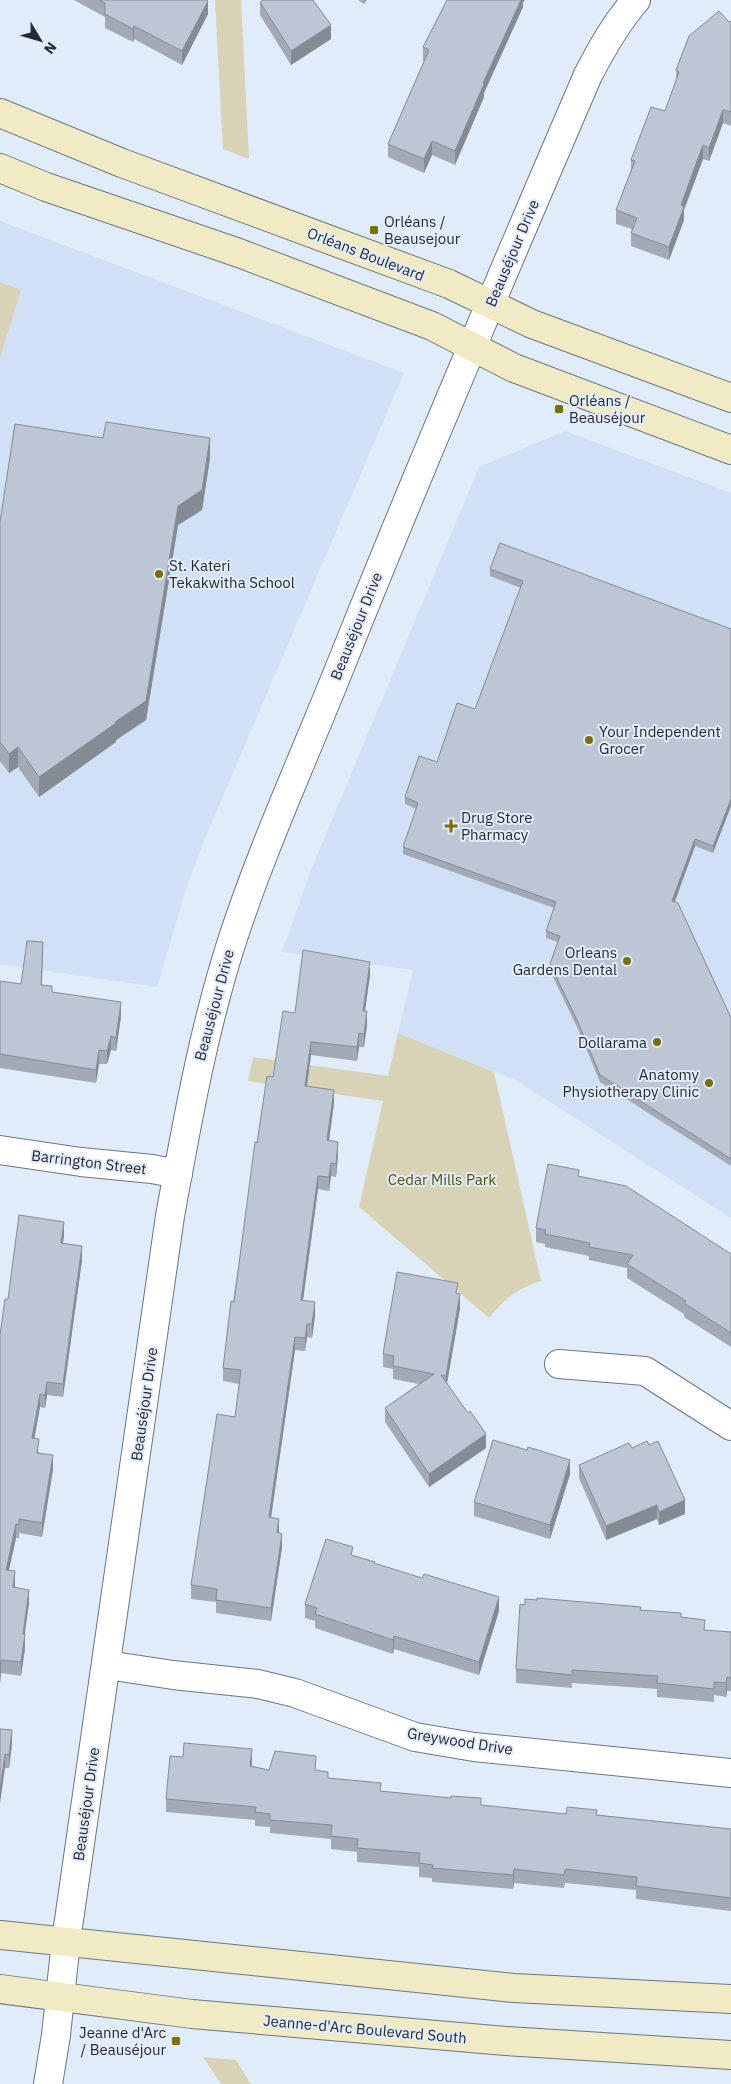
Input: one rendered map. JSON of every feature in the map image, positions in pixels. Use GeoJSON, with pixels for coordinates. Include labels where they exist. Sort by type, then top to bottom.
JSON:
{"type":"FeatureCollection","features":[{"type":"Feature","properties":{"kind":"main road","name":"Orléans Boulevard"},"geometry":{"type":"LineString","coordinates":[[0,113],[122,163],[449,284],[532,324],[731,398]]}},
{"type":"Feature","properties":{"kind":"main road"},"geometry":{"type":"LineString","coordinates":[[0,168],[46,187],[257,260],[432,326],[514,368],[731,450]]}},
{"type":"Feature","properties":{"kind":"main road"},"geometry":{"type":"LineString","coordinates":[[0,1935],[514,1988],[731,1999]]}},
{"type":"Feature","properties":{"kind":"main road","name":"Jeanne-d'Arc Boulevard South"},"geometry":{"type":"LineString","coordinates":[[0,1989],[61,1995],[211,2016],[516,2041],[731,2055]]}},
{"type":"Feature","properties":{"kind":"street","name":"Beauséjour Drive"},"geometry":{"type":"LineString","coordinates":[[48,2084],[61,1995],[66,1941],[184,1132],[206,1029],[231,943],[262,855],[388,546],[588,75],[604,44],[623,15],[636,0]]}},
{"type":"Feature","properties":{"kind":"street","name":"Barrington Street"},"geometry":{"type":"LineString","coordinates":[[0,1150],[178,1174]]}},
{"type":"Feature","properties":{"kind":"street"},"geometry":{"type":"LineString","coordinates":[[559,1364],[645,1371],[731,1426]]}},
{"type":"Feature","properties":{"kind":"street","name":"Greywood Drive"},"geometry":{"type":"LineString","coordinates":[[107,1665],[173,1675],[258,1684],[295,1694],[415,1737],[474,1747],[731,1773]]}},
{"type":"Feature","properties":{"kind":"shaded area","name":"St. Kateri Tekakwitha School"},"geometry":{"type":"Polygon","coordinates":[[[0,221],[404,373],[206,836],[187,886],[157,987],[0,964],[0,221]]]}},
{"type":"Feature","properties":{"kind":"shaded area"},"geometry":{"type":"Polygon","coordinates":[[[565,431],[731,493],[731,1218],[517,1081],[398,1033],[413,970],[282,952],[311,870],[479,467],[565,431]]]}},
{"type":"Feature","properties":{"kind":"green space"},"geometry":{"type":"Polygon","coordinates":[[[215,0],[241,0],[249,159],[223,149],[215,0]]]}},
{"type":"Feature","properties":{"kind":"green space"},"geometry":{"type":"Polygon","coordinates":[[[0,282],[21,290],[0,358],[0,282]]]}},
{"type":"Feature","properties":{"kind":"green space","name":"Cedar Mills Park"},"geometry":{"type":"Polygon","coordinates":[[[398,1033],[494,1072],[541,1281],[525,1287],[512,1295],[489,1318],[359,1207],[383,1101],[248,1081],[253,1057],[388,1076],[398,1033]]]}},
{"type":"Feature","properties":{"kind":"green space"},"geometry":{"type":"Polygon","coordinates":[[[203,2057],[236,2060],[251,2084],[221,2084],[203,2057]]]}},
{"type":"Feature","properties":{"kind":"building"},"geometry":{"type":"Polygon","coordinates":[[[99,0],[208,1],[182,51],[134,26],[133,29],[105,14],[105,3],[99,0]]]}},
{"type":"Feature","properties":{"kind":"building"},"geometry":{"type":"Polygon","coordinates":[[[263,0],[313,0],[331,25],[291,51],[260,2],[263,0]]]}},
{"type":"Feature","properties":{"kind":"building"},"geometry":{"type":"Polygon","coordinates":[[[447,0],[521,0],[483,83],[455,151],[432,141],[424,159],[388,144],[429,50],[423,47],[447,0]]]}},
{"type":"Feature","properties":{"kind":"building"},"geometry":{"type":"Polygon","coordinates":[[[719,11],[729,22],[731,21],[731,112],[723,110],[709,148],[703,145],[681,205],[684,207],[669,247],[631,233],[637,218],[616,210],[635,161],[631,160],[651,107],[665,111],[679,72],[676,70],[689,36],[719,11]]]}},
{"type":"Feature","properties":{"kind":"building"},"geometry":{"type":"Polygon","coordinates":[[[106,422],[210,438],[202,490],[178,506],[146,701],[39,777],[18,747],[9,754],[0,742],[0,522],[15,424],[103,438],[106,422]]]}},
{"type":"Feature","properties":{"kind":"building","name":"Your Independent Grocer"},"geometry":{"type":"Polygon","coordinates":[[[500,543],[731,629],[731,799],[713,846],[695,839],[672,901],[678,903],[731,1018],[731,1159],[600,1075],[577,1020],[550,964],[560,936],[546,931],[556,902],[403,847],[418,803],[405,797],[419,756],[437,762],[457,703],[475,709],[523,581],[490,569],[500,543]]]}},
{"type":"Feature","properties":{"kind":"building"},"geometry":{"type":"Polygon","coordinates":[[[27,941],[43,942],[41,985],[52,986],[52,992],[121,1002],[116,1038],[111,1036],[107,1051],[99,1050],[96,1070],[0,1054],[0,981],[21,984],[27,941]]]}},
{"type":"Feature","properties":{"kind":"building"},"geometry":{"type":"Polygon","coordinates":[[[303,950],[370,962],[363,1011],[367,1011],[364,1034],[359,1033],[357,1047],[311,1042],[305,1086],[334,1090],[327,1140],[338,1142],[336,1164],[331,1163],[329,1177],[318,1176],[301,1300],[315,1302],[312,1324],[307,1324],[305,1338],[295,1337],[269,1517],[279,1519],[277,1532],[282,1534],[271,1608],[216,1600],[217,1589],[191,1585],[217,1414],[235,1417],[241,1370],[223,1368],[231,1301],[234,1302],[255,1142],[257,1143],[267,1076],[273,1077],[283,1011],[295,1013],[303,950]]]}},
{"type":"Feature","properties":{"kind":"building"},"geometry":{"type":"Polygon","coordinates":[[[548,1164],[579,1170],[578,1176],[626,1186],[731,1254],[731,1333],[684,1303],[686,1301],[627,1264],[633,1255],[589,1247],[590,1243],[545,1234],[546,1230],[536,1228],[548,1164]]]}},
{"type":"Feature","properties":{"kind":"building"},"geometry":{"type":"Polygon","coordinates":[[[19,1215],[64,1222],[61,1243],[82,1246],[63,1384],[47,1382],[45,1395],[40,1394],[32,1438],[39,1439],[37,1453],[53,1455],[42,1523],[19,1519],[19,1525],[16,1524],[6,1570],[15,1571],[13,1587],[29,1590],[21,1662],[1,1660],[0,1670],[0,1335],[5,1299],[8,1299],[19,1215]]]}},
{"type":"Feature","properties":{"kind":"building"},"geometry":{"type":"Polygon","coordinates":[[[397,1272],[458,1283],[456,1293],[460,1294],[446,1376],[441,1375],[468,1413],[470,1411],[486,1434],[429,1474],[385,1408],[434,1374],[393,1366],[394,1356],[383,1354],[397,1272]]]}},
{"type":"Feature","properties":{"kind":"building"},"geometry":{"type":"Polygon","coordinates":[[[493,1440],[527,1450],[528,1447],[570,1460],[550,1525],[474,1502],[493,1440]]]}},
{"type":"Feature","properties":{"kind":"building"},"geometry":{"type":"Polygon","coordinates":[[[647,1441],[649,1445],[658,1441],[685,1500],[659,1512],[657,1505],[606,1526],[579,1465],[629,1443],[632,1448],[647,1441]]]}},
{"type":"Feature","properties":{"kind":"building"},"geometry":{"type":"Polygon","coordinates":[[[326,1539],[353,1547],[351,1555],[374,1563],[422,1578],[424,1574],[499,1597],[479,1662],[394,1636],[393,1640],[315,1614],[317,1608],[305,1604],[326,1539]]]}},
{"type":"Feature","properties":{"kind":"building"},"geometry":{"type":"Polygon","coordinates":[[[537,1598],[641,1607],[640,1610],[681,1613],[681,1617],[705,1620],[704,1630],[731,1632],[731,1678],[727,1677],[726,1683],[714,1682],[714,1689],[657,1683],[658,1676],[572,1670],[572,1675],[516,1669],[520,1604],[525,1605],[525,1599],[537,1600],[537,1598]]]}},
{"type":"Feature","properties":{"kind":"building"},"geometry":{"type":"Polygon","coordinates":[[[0,1729],[12,1730],[9,1755],[5,1754],[0,1790],[0,1729]]]}},
{"type":"Feature","properties":{"kind":"building"},"geometry":{"type":"Polygon","coordinates":[[[184,1743],[252,1749],[250,1766],[269,1770],[275,1751],[316,1756],[315,1770],[328,1772],[328,1778],[381,1783],[380,1791],[451,1798],[451,1796],[481,1798],[481,1805],[566,1814],[567,1807],[597,1810],[596,1815],[731,1829],[731,1898],[636,1886],[637,1877],[565,1869],[564,1875],[514,1869],[513,1875],[432,1868],[433,1865],[419,1863],[420,1853],[357,1848],[358,1839],[331,1836],[332,1825],[270,1820],[270,1814],[255,1812],[256,1807],[166,1799],[170,1756],[183,1757],[184,1743]]]}},
{"type":"Feature","properties":{"kind":"place","name":"Orléans / Beausejour"},"geometry":{"type":"Point","coordinates":[374,230]}},
{"type":"Feature","properties":{"kind":"place","name":"Orléans / Beauséjour"},"geometry":{"type":"Point","coordinates":[559,409]}},
{"type":"Feature","properties":{"kind":"place","name":"St. Kateri Tekakwitha School"},"geometry":{"type":"Point","coordinates":[159,574]}},
{"type":"Feature","properties":{"kind":"place","name":"Your Independent Grocer"},"geometry":{"type":"Point","coordinates":[589,740]}},
{"type":"Feature","properties":{"kind":"place","name":"Drug Store Pharmacy"},"geometry":{"type":"Point","coordinates":[451,826]}},
{"type":"Feature","properties":{"kind":"place","name":"Orleans Gardens Dental"},"geometry":{"type":"Point","coordinates":[627,961]}},
{"type":"Feature","properties":{"kind":"place","name":"Dollarama"},"geometry":{"type":"Point","coordinates":[657,1042]}},
{"type":"Feature","properties":{"kind":"place","name":"Anatomy Physiotherapy Clinic"},"geometry":{"type":"Point","coordinates":[709,1083]}},
{"type":"Feature","properties":{"kind":"place","name":"Jeanne d'Arc / Beauséjour"},"geometry":{"type":"Point","coordinates":[176,2041]}}]}
